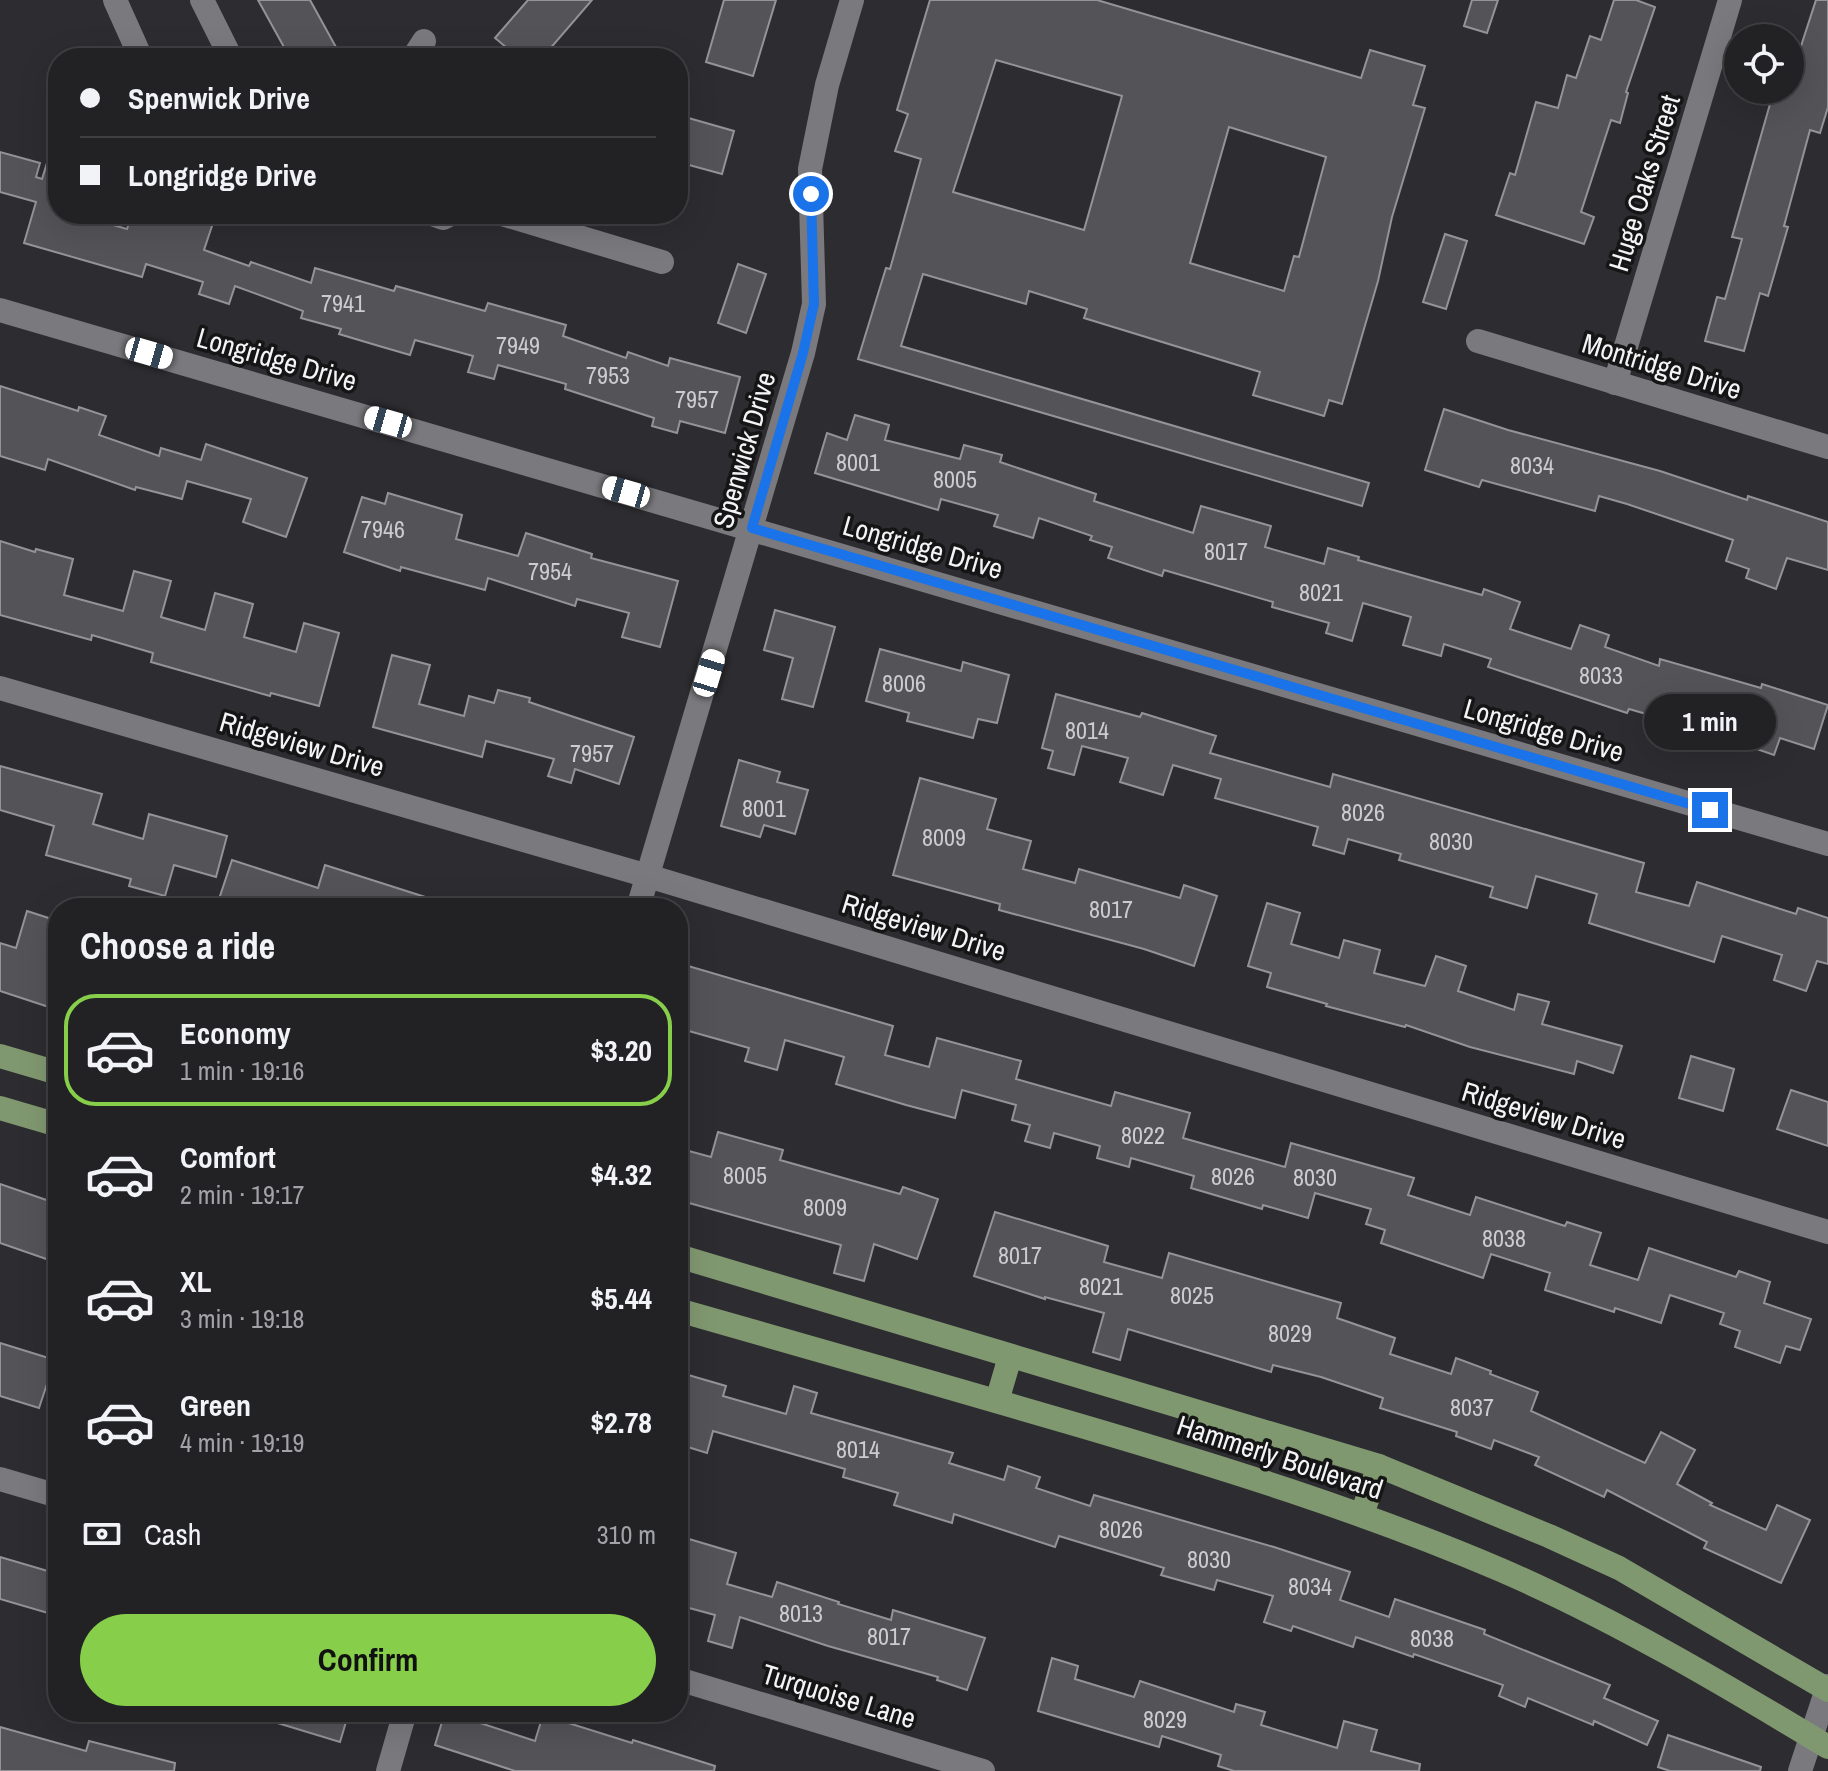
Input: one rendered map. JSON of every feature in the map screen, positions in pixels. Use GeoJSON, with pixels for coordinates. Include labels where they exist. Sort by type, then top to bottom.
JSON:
{"type":"FeatureCollection","features":[{"type":"Feature","properties":{"kind":"main road"},"geometry":{"type":"LineString","coordinates":[[0,1056],[48,1070]]}},
{"type":"Feature","properties":{"kind":"main road"},"geometry":{"type":"LineString","coordinates":[[0,1108],[48,1122]]}},
{"type":"Feature","properties":{"kind":"main road","name":"Hammerly Boulevard"},"geometry":{"type":"LineString","coordinates":[[688,1259],[1379,1466],[1619,1568],[1828,1689]]}},
{"type":"Feature","properties":{"kind":"main road"},"geometry":{"type":"LineString","coordinates":[[688,1268],[720,1269]]}},
{"type":"Feature","properties":{"kind":"main road","name":"Hammerly Boulevard"},"geometry":{"type":"LineString","coordinates":[[688,1313],[1263,1480],[1362,1514],[1503,1570],[1578,1607],[1674,1656],[1820,1742]]}},
{"type":"Feature","properties":{"kind":"main road"},"geometry":{"type":"LineString","coordinates":[[997,1401],[1010,1357]]}},
{"type":"Feature","properties":{"kind":"main road"},"geometry":{"type":"LineString","coordinates":[[1362,1514],[1379,1466]]}},
{"type":"Feature","properties":{"kind":"street"},"geometry":{"type":"LineString","coordinates":[[115,0],[137,48]]}},
{"type":"Feature","properties":{"kind":"street"},"geometry":{"type":"LineString","coordinates":[[202,0],[226,48]]}},
{"type":"Feature","properties":{"kind":"street","name":"Spenwick Drive"},"geometry":{"type":"LineString","coordinates":[[641,898],[803,353],[814,304],[810,169],[827,85],[852,0]]}},
{"type":"Feature","properties":{"kind":"street","name":"Huge Oaks Street"},"geometry":{"type":"LineString","coordinates":[[1615,383],[1730,0]]}},
{"type":"Feature","properties":{"kind":"street"},"geometry":{"type":"LineString","coordinates":[[535,224],[662,262]]}},
{"type":"Feature","properties":{"kind":"street","name":"Longridge Drive"},"geometry":{"type":"LineString","coordinates":[[0,310],[1828,844]]}},
{"type":"Feature","properties":{"kind":"street","name":"Montridge Drive"},"geometry":{"type":"LineString","coordinates":[[1478,341],[1828,447]]}},
{"type":"Feature","properties":{"kind":"street","name":"Ridgeview Drive"},"geometry":{"type":"LineString","coordinates":[[0,688],[648,876],[1828,1232]]}},
{"type":"Feature","properties":{"kind":"street"},"geometry":{"type":"LineString","coordinates":[[0,1479],[48,1493]]}},
{"type":"Feature","properties":{"kind":"street","name":"Turquoise Lane"},"geometry":{"type":"LineString","coordinates":[[688,1682],[983,1771]]}},
{"type":"Feature","properties":{"kind":"street"},"geometry":{"type":"LineString","coordinates":[[1800,1771],[1820,1742],[1828,1689]]}},
{"type":"Feature","properties":{"kind":"street"},"geometry":{"type":"LineString","coordinates":[[388,1771],[402,1722]]}},
{"type":"Feature","properties":{"kind":"building"},"geometry":{"type":"Polygon","coordinates":[[[258,0],[310,0],[336,48],[284,48],[258,0]]]}},
{"type":"Feature","properties":{"kind":"building"},"geometry":{"type":"Polygon","coordinates":[[[528,0],[592,0],[551,48],[507,48],[495,38],[528,0]]]}},
{"type":"Feature","properties":{"kind":"building"},"geometry":{"type":"Polygon","coordinates":[[[724,0],[776,0],[753,76],[706,62],[724,0]]]}},
{"type":"Feature","properties":{"kind":"building"},"geometry":{"type":"Polygon","coordinates":[[[930,0],[1097,0],[1361,78],[1370,50],[1425,66],[1413,105],[1425,108],[1392,217],[1378,281],[1342,404],[1329,400],[1324,416],[1253,395],[1260,372],[1084,318],[1087,309],[1029,291],[1026,304],[923,274],[901,346],[1369,483],[1362,506],[858,359],[886,268],[890,269],[921,159],[895,151],[908,114],[897,110],[930,0]],[[996,60],[953,192],[1084,230],[1122,96],[996,60]],[[1229,127],[1190,263],[1284,291],[1294,256],[1299,257],[1326,157],[1229,127]]]}},
{"type":"Feature","properties":{"kind":"building"},"geometry":{"type":"Polygon","coordinates":[[[1472,0],[1498,0],[1487,33],[1464,26],[1472,0]]]}},
{"type":"Feature","properties":{"kind":"building"},"geometry":{"type":"Polygon","coordinates":[[[1614,0],[1636,0],[1655,7],[1626,92],[1620,123],[1611,120],[1581,212],[1594,217],[1584,244],[1496,215],[1510,173],[1515,175],[1536,102],[1558,108],[1567,75],[1576,78],[1590,36],[1601,40],[1614,0]]]}},
{"type":"Feature","properties":{"kind":"building"},"geometry":{"type":"Polygon","coordinates":[[[1816,0],[1828,0],[1828,107],[1820,133],[1810,130],[1784,226],[1788,227],[1768,296],[1760,293],[1744,351],[1705,341],[1717,297],[1725,299],[1742,239],[1732,237],[1770,104],[1804,104],[1804,37],[1816,0]]]}},
{"type":"Feature","properties":{"kind":"building"},"geometry":{"type":"Polygon","coordinates":[[[688,118],[734,131],[722,174],[688,165],[688,118]]]}},
{"type":"Feature","properties":{"kind":"building"},"geometry":{"type":"Polygon","coordinates":[[[0,152],[40,163],[36,177],[42,179],[48,160],[48,224],[110,224],[127,229],[129,224],[213,224],[204,250],[249,266],[251,262],[311,283],[315,268],[394,291],[396,286],[485,311],[488,303],[566,325],[563,336],[626,358],[628,352],[668,366],[670,358],[740,377],[725,433],[680,421],[677,433],[652,426],[654,418],[565,389],[566,384],[498,365],[494,379],[468,372],[473,356],[415,340],[410,355],[339,334],[341,329],[301,318],[303,311],[235,286],[229,304],[199,294],[203,282],[146,264],[142,277],[24,243],[36,202],[0,192],[0,152]]]}},
{"type":"Feature","properties":{"kind":"building"},"geometry":{"type":"Polygon","coordinates":[[[1445,234],[1467,241],[1446,309],[1423,302],[1445,234]]]}},
{"type":"Feature","properties":{"kind":"building"},"geometry":{"type":"Polygon","coordinates":[[[738,264],[766,274],[746,333],[718,323],[738,264]]]}},
{"type":"Feature","properties":{"kind":"building"},"geometry":{"type":"Polygon","coordinates":[[[0,386],[78,411],[79,407],[106,416],[99,435],[159,456],[161,448],[201,460],[206,444],[307,478],[286,537],[243,522],[251,499],[187,481],[182,499],[136,487],[135,490],[48,459],[45,470],[0,456],[0,386]]]}},
{"type":"Feature","properties":{"kind":"building"},"geometry":{"type":"Polygon","coordinates":[[[1444,409],[1828,522],[1828,570],[1787,558],[1776,589],[1746,578],[1749,569],[1726,561],[1733,540],[1627,504],[1599,496],[1595,511],[1482,480],[1479,487],[1425,470],[1444,409]]]}},
{"type":"Feature","properties":{"kind":"building"},"geometry":{"type":"Polygon","coordinates":[[[855,415],[889,425],[885,440],[960,459],[964,445],[1002,455],[1000,462],[1096,494],[1094,501],[1193,533],[1201,506],[1271,526],[1265,547],[1324,564],[1328,548],[1359,557],[1358,560],[1482,595],[1484,589],[1520,602],[1510,629],[1571,649],[1580,625],[1609,635],[1605,647],[1659,666],[1660,659],[1761,688],[1762,684],[1828,705],[1814,749],[1780,738],[1774,755],[1743,742],[1629,709],[1627,713],[1488,667],[1491,659],[1444,644],[1441,656],[1403,645],[1411,617],[1363,603],[1352,641],[1326,633],[1329,623],[1272,607],[1273,602],[1164,570],[1162,576],[1108,558],[1112,547],[1090,540],[1092,536],[1039,518],[1033,538],[994,526],[998,515],[941,499],[938,510],[815,473],[827,433],[847,440],[855,415]]]}},
{"type":"Feature","properties":{"kind":"building"},"geometry":{"type":"Polygon","coordinates":[[[388,493],[462,515],[456,539],[518,556],[526,533],[592,554],[591,558],[678,581],[660,647],[622,637],[629,613],[577,599],[575,606],[488,578],[485,590],[401,567],[400,571],[344,552],[362,497],[385,504],[388,493]]]}},
{"type":"Feature","properties":{"kind":"building"},"geometry":{"type":"Polygon","coordinates":[[[0,541],[73,559],[64,595],[123,611],[134,571],[171,581],[161,617],[205,630],[215,593],[253,604],[244,637],[296,652],[304,623],[339,633],[319,706],[271,693],[270,696],[151,662],[153,653],[92,635],[91,640],[0,615],[0,541]]]}},
{"type":"Feature","properties":{"kind":"building"},"geometry":{"type":"Polygon","coordinates":[[[775,610],[835,627],[813,707],[782,699],[793,658],[764,650],[775,610]]]}},
{"type":"Feature","properties":{"kind":"building"},"geometry":{"type":"Polygon","coordinates":[[[880,649],[961,671],[963,662],[1009,675],[997,723],[978,719],[973,738],[907,721],[909,713],[866,701],[880,649]]]}},
{"type":"Feature","properties":{"kind":"building"},"geometry":{"type":"Polygon","coordinates":[[[392,655],[430,665],[419,704],[464,716],[469,696],[494,703],[498,690],[530,698],[529,702],[634,737],[619,784],[575,769],[571,783],[548,776],[554,759],[486,741],[482,757],[373,727],[392,655]]]}},
{"type":"Feature","properties":{"kind":"building"},"geometry":{"type":"Polygon","coordinates":[[[1056,694],[1140,717],[1142,713],[1216,736],[1210,753],[1330,787],[1333,774],[1644,863],[1636,892],[1689,906],[1697,882],[1796,914],[1798,908],[1828,918],[1828,964],[1817,961],[1806,991],[1774,980],[1782,955],[1722,936],[1714,962],[1589,923],[1597,894],[1536,876],[1527,908],[1490,897],[1493,887],[1399,860],[1401,854],[1348,839],[1344,854],[1313,845],[1318,827],[1215,798],[1221,779],[1173,765],[1163,795],[1120,782],[1128,758],[1082,746],[1074,775],[1048,768],[1053,751],[1042,748],[1056,694]]]}},
{"type":"Feature","properties":{"kind":"building"},"geometry":{"type":"Polygon","coordinates":[[[739,760],[780,772],[777,782],[808,790],[795,834],[764,825],[760,837],[721,826],[739,760]]]}},
{"type":"Feature","properties":{"kind":"building"},"geometry":{"type":"Polygon","coordinates":[[[0,766],[102,794],[93,824],[143,839],[149,814],[227,836],[216,877],[174,865],[165,896],[129,886],[131,879],[46,855],[54,826],[0,810],[0,766]]]}},
{"type":"Feature","properties":{"kind":"building"},"geometry":{"type":"Polygon","coordinates":[[[920,778],[996,799],[987,829],[1031,841],[1023,869],[1075,883],[1079,869],[1180,898],[1184,885],[1217,896],[1194,966],[1144,949],[999,910],[1000,904],[893,875],[920,778]]]}},
{"type":"Feature","properties":{"kind":"building"},"geometry":{"type":"Polygon","coordinates":[[[232,860],[318,888],[325,865],[428,898],[219,898],[232,860]]]}},
{"type":"Feature","properties":{"kind":"building"},"geometry":{"type":"Polygon","coordinates":[[[1267,903],[1300,913],[1291,944],[1339,958],[1344,940],[1380,950],[1374,973],[1425,986],[1436,956],[1466,966],[1458,991],[1514,1010],[1518,994],[1549,1002],[1542,1024],[1622,1046],[1613,1073],[1577,1061],[1574,1074],[1267,987],[1271,973],[1248,966],[1267,903]]]}},
{"type":"Feature","properties":{"kind":"building"},"geometry":{"type":"Polygon","coordinates":[[[27,911],[48,918],[48,1007],[0,991],[0,943],[16,948],[27,911]]]}},
{"type":"Feature","properties":{"kind":"building"},"geometry":{"type":"Polygon","coordinates":[[[688,966],[893,1026],[885,1055],[929,1067],[937,1038],[1021,1061],[1016,1079],[1111,1106],[1115,1092],[1190,1113],[1183,1138],[1285,1167],[1291,1143],[1414,1178],[1408,1195],[1470,1215],[1476,1197],[1565,1226],[1567,1222],[1601,1233],[1590,1265],[1638,1280],[1649,1248],[1736,1277],[1739,1271],[1770,1282],[1764,1303],[1811,1319],[1800,1350],[1786,1346],[1780,1363],[1735,1347],[1740,1331],[1720,1324],[1724,1313],[1670,1295],[1661,1323],[1545,1290],[1550,1273],[1491,1254],[1483,1278],[1381,1243],[1385,1230],[1366,1224],[1371,1209],[1315,1193],[1308,1218],[1263,1205],[1262,1209],[1191,1188],[1194,1176],[1131,1158],[1129,1167],[1097,1158],[1100,1146],[1054,1133],[1050,1148],[1025,1141],[1030,1125],[1012,1120],[1016,1105],[962,1090],[955,1118],[836,1084],[844,1057],[785,1040],[777,1070],[745,1061],[749,1048],[688,1031],[688,966]]]}},
{"type":"Feature","properties":{"kind":"building"},"geometry":{"type":"Polygon","coordinates":[[[1691,1056],[1734,1069],[1723,1111],[1679,1098],[1691,1056]]]}},
{"type":"Feature","properties":{"kind":"building"},"geometry":{"type":"Polygon","coordinates":[[[1791,1090],[1828,1102],[1828,1146],[1777,1129],[1791,1090]]]}},
{"type":"Feature","properties":{"kind":"building"},"geometry":{"type":"Polygon","coordinates":[[[718,1132],[783,1150],[780,1160],[900,1194],[903,1187],[938,1199],[917,1259],[874,1244],[864,1281],[834,1273],[841,1245],[688,1203],[688,1151],[711,1157],[718,1132]]]}},
{"type":"Feature","properties":{"kind":"building"},"geometry":{"type":"Polygon","coordinates":[[[0,1184],[48,1201],[48,1260],[0,1243],[0,1184]]]}},
{"type":"Feature","properties":{"kind":"building"},"geometry":{"type":"Polygon","coordinates":[[[995,1212],[1108,1246],[1104,1262],[1162,1278],[1169,1253],[1341,1303],[1337,1318],[1395,1338],[1390,1354],[1451,1374],[1456,1358],[1491,1371],[1490,1374],[1538,1392],[1531,1411],[1645,1463],[1661,1432],[1695,1450],[1677,1484],[1712,1503],[1710,1505],[1766,1530],[1777,1505],[1810,1520],[1781,1583],[1704,1548],[1707,1542],[1607,1490],[1604,1497],[1535,1465],[1539,1457],[1494,1440],[1491,1449],[1456,1436],[1457,1432],[1380,1408],[1383,1398],[1321,1377],[1273,1365],[1271,1372],[1128,1329],[1120,1360],[1093,1352],[1104,1313],[1045,1299],[974,1276],[995,1212]]]}},
{"type":"Feature","properties":{"kind":"building"},"geometry":{"type":"Polygon","coordinates":[[[0,1343],[48,1358],[48,1381],[39,1408],[0,1396],[0,1343]]]}},
{"type":"Feature","properties":{"kind":"building"},"geometry":{"type":"Polygon","coordinates":[[[688,1375],[726,1386],[723,1396],[786,1414],[794,1386],[817,1393],[811,1413],[953,1453],[949,1463],[1004,1480],[1008,1466],[1040,1477],[1036,1488],[1090,1506],[1094,1495],[1350,1572],[1340,1600],[1389,1617],[1395,1599],[1485,1630],[1484,1634],[1610,1685],[1604,1698],[1658,1721],[1647,1745],[1594,1721],[1593,1725],[1528,1698],[1525,1707],[1499,1696],[1503,1685],[1414,1654],[1413,1657],[1356,1637],[1353,1647],[1293,1626],[1291,1631],[1264,1622],[1273,1596],[1217,1580],[1214,1590],[1161,1575],[1164,1568],[1059,1536],[1055,1547],[954,1514],[952,1523],[894,1505],[898,1493],[843,1477],[845,1469],[713,1431],[707,1453],[688,1447],[688,1375]]]}},
{"type":"Feature","properties":{"kind":"building"},"geometry":{"type":"Polygon","coordinates":[[[689,1539],[736,1553],[727,1584],[772,1597],[777,1582],[891,1620],[893,1610],[985,1638],[967,1690],[937,1680],[938,1677],[740,1617],[732,1648],[708,1641],[715,1615],[688,1608],[689,1539]]]}},
{"type":"Feature","properties":{"kind":"building"},"geometry":{"type":"Polygon","coordinates":[[[0,1557],[48,1571],[48,1613],[0,1599],[0,1557]]]}},
{"type":"Feature","properties":{"kind":"building"},"geometry":{"type":"Polygon","coordinates":[[[1052,1658],[1078,1666],[1075,1679],[1134,1697],[1140,1681],[1234,1712],[1236,1704],[1265,1712],[1261,1725],[1337,1748],[1344,1721],[1377,1730],[1371,1751],[1420,1764],[1419,1771],[1234,1771],[1218,1766],[1221,1755],[1162,1736],[1159,1747],[1038,1711],[1052,1658]]]}},
{"type":"Feature","properties":{"kind":"building"},"geometry":{"type":"Polygon","coordinates":[[[274,1722],[346,1722],[340,1742],[274,1722]]]}},
{"type":"Feature","properties":{"kind":"building"},"geometry":{"type":"Polygon","coordinates":[[[442,1722],[477,1722],[535,1741],[541,1722],[565,1722],[715,1766],[714,1771],[515,1771],[435,1745],[442,1722]]]}},
{"type":"Feature","properties":{"kind":"building"},"geometry":{"type":"Polygon","coordinates":[[[0,1727],[86,1751],[89,1741],[175,1763],[174,1771],[0,1771],[0,1727]]]}},
{"type":"Feature","properties":{"kind":"building"},"geometry":{"type":"Polygon","coordinates":[[[1668,1735],[1761,1767],[1760,1771],[1670,1771],[1658,1767],[1668,1735]]]}},
{"type":"Feature","properties":{"kind":"route"},"geometry":{"type":"LineString","coordinates":[[811,194],[814,304],[803,353],[752,528],[1710,810]]}}]}
